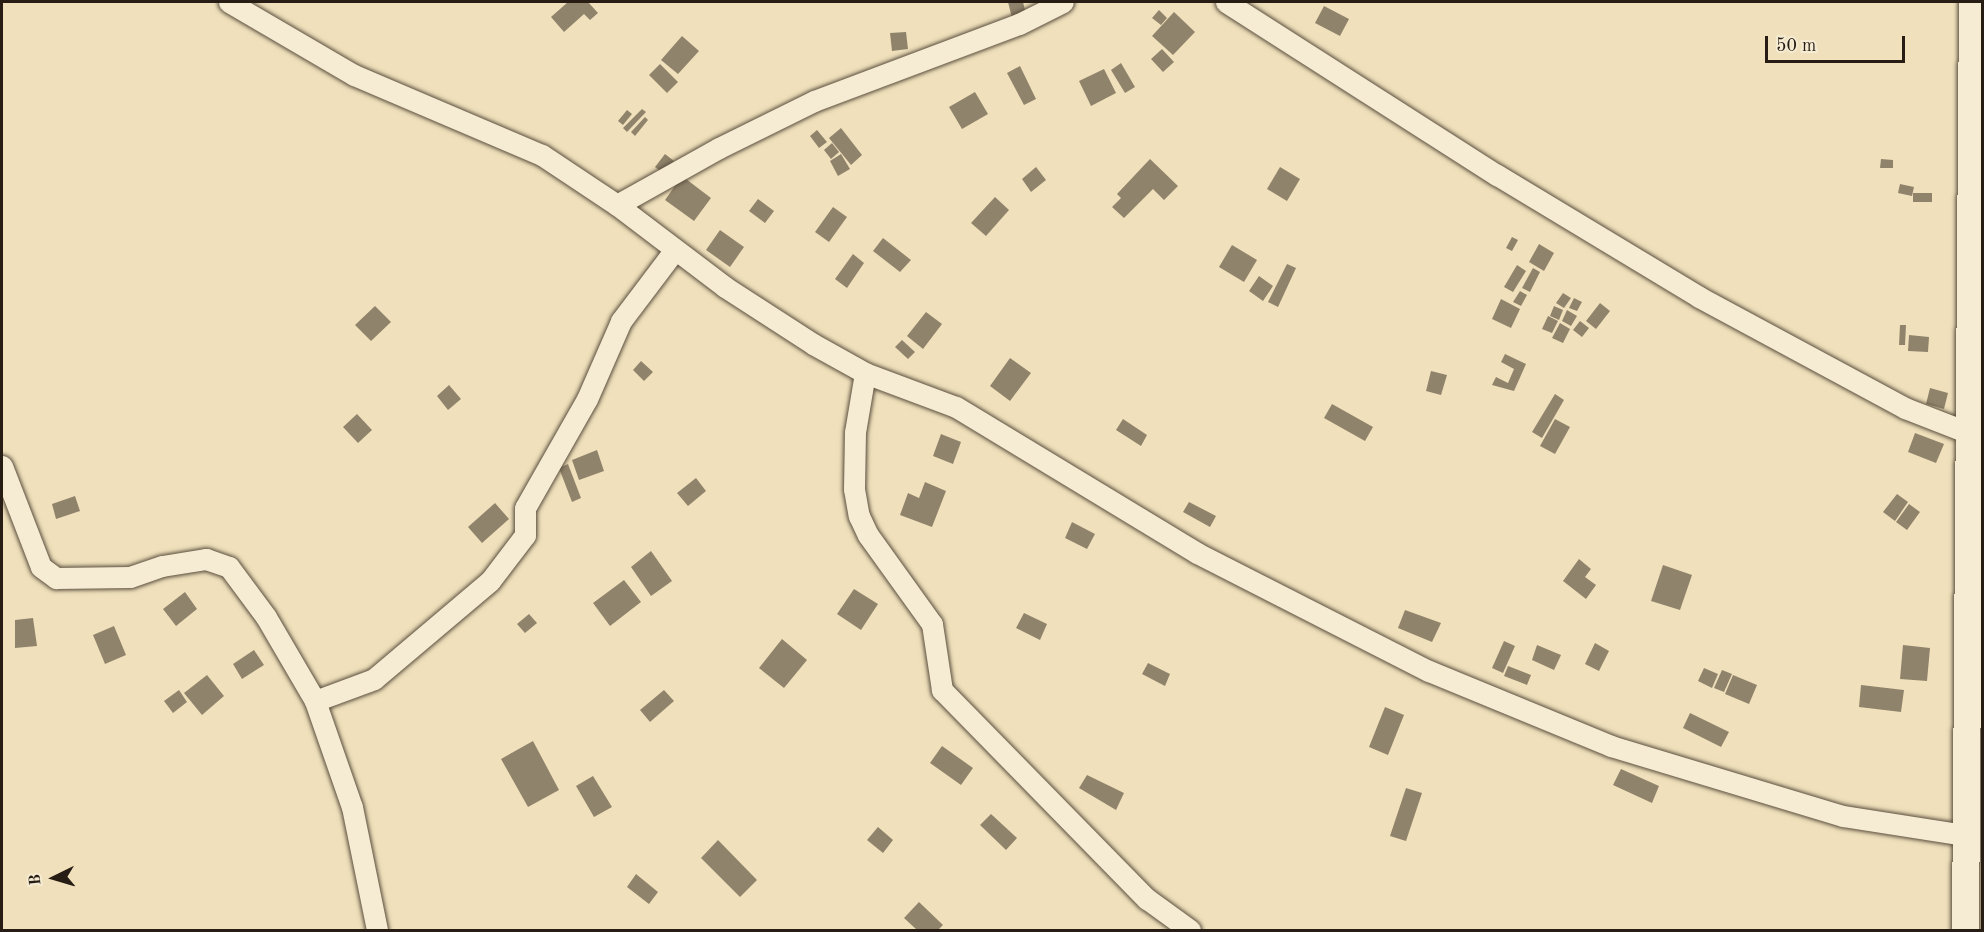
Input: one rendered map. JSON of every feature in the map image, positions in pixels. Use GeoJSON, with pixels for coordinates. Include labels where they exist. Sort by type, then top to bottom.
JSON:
{"type":"FeatureCollection","features":[{"type":"Feature","properties":{"kind":"street"},"geometry":{"type":"LineString","coordinates":[[229,2],[354,75],[542,155],[617,205],[674,250],[813,344],[865,373],[956,407],[1197,553],[1429,671],[1611,746],[1843,816],[1971,850]]}},
{"type":"Feature","properties":{"kind":"street"},"geometry":{"type":"LineString","coordinates":[[617,205],[719,148],[814,101],[1019,24],[1063,2]]}},
{"type":"Feature","properties":{"kind":"street"},"geometry":{"type":"LineString","coordinates":[[1226,2],[1497,175],[1699,297],[1913,412],[1969,433]]}},
{"type":"Feature","properties":{"kind":"street"},"geometry":{"type":"LineString","coordinates":[[1965,930],[1971,850],[1969,433],[1976,403],[1972,2]]}},
{"type":"Feature","properties":{"kind":"street"},"geometry":{"type":"LineString","coordinates":[[315,701],[374,678],[490,580],[525,535],[525,508],[587,399],[621,321],[674,250]]}},
{"type":"Feature","properties":{"kind":"street"},"geometry":{"type":"LineString","coordinates":[[865,373],[855,432],[854,489],[859,516],[932,624],[942,690],[1147,899],[1190,930]]}},
{"type":"Feature","properties":{"kind":"street"},"geometry":{"type":"LineString","coordinates":[[2,466],[41,567],[56,578],[130,577],[162,566],[206,559],[228,567],[266,617],[315,701],[352,807],[377,930]]}},
{"type":"Feature","properties":{"kind":"building"},"geometry":{"type":"Polygon","coordinates":[[[568,2],[588,2],[598,13],[590,20],[584,14],[564,32],[551,17],[568,2]]]}},
{"type":"Feature","properties":{"kind":"building"},"geometry":{"type":"Polygon","coordinates":[[[1008,2],[1023,2],[1026,14],[1012,18],[1008,2]]]}},
{"type":"Feature","properties":{"kind":"building"},"geometry":{"type":"Polygon","coordinates":[[[1324,6],[1349,19],[1340,36],[1315,23],[1324,6]]]}},
{"type":"Feature","properties":{"kind":"building"},"geometry":{"type":"Polygon","coordinates":[[[1159,10],[1167,18],[1161,25],[1152,18],[1159,10]]]}},
{"type":"Feature","properties":{"kind":"building"},"geometry":{"type":"Polygon","coordinates":[[[1174,12],[1195,32],[1173,55],[1152,36],[1174,12]]]}},
{"type":"Feature","properties":{"kind":"building"},"geometry":{"type":"Polygon","coordinates":[[[906,32],[908,49],[892,51],[890,33],[906,32]]]}},
{"type":"Feature","properties":{"kind":"building"},"geometry":{"type":"Polygon","coordinates":[[[682,36],[699,51],[678,74],[661,60],[682,36]]]}},
{"type":"Feature","properties":{"kind":"building"},"geometry":{"type":"Polygon","coordinates":[[[1162,49],[1174,62],[1163,72],[1151,59],[1162,49]]]}},
{"type":"Feature","properties":{"kind":"building"},"geometry":{"type":"Polygon","coordinates":[[[1121,63],[1135,87],[1125,93],[1111,70],[1121,63]]]}},
{"type":"Feature","properties":{"kind":"building"},"geometry":{"type":"Polygon","coordinates":[[[660,64],[678,82],[667,93],[649,75],[660,64]]]}},
{"type":"Feature","properties":{"kind":"building"},"geometry":{"type":"Polygon","coordinates":[[[1020,66],[1036,99],[1024,105],[1007,73],[1020,66]]]}},
{"type":"Feature","properties":{"kind":"building"},"geometry":{"type":"Polygon","coordinates":[[[1104,69],[1116,93],[1091,106],[1079,81],[1104,69]]]}},
{"type":"Feature","properties":{"kind":"building"},"geometry":{"type":"Polygon","coordinates":[[[975,92],[988,114],[962,129],[949,107],[975,92]]]}},
{"type":"Feature","properties":{"kind":"building"},"geometry":{"type":"Polygon","coordinates":[[[642,109],[646,112],[627,132],[623,128],[642,109]]]}},
{"type":"Feature","properties":{"kind":"building"},"geometry":{"type":"Polygon","coordinates":[[[627,110],[632,114],[623,125],[618,121],[627,110]]]}},
{"type":"Feature","properties":{"kind":"building"},"geometry":{"type":"Polygon","coordinates":[[[645,117],[648,120],[635,136],[631,132],[645,117]]]}},
{"type":"Feature","properties":{"kind":"building"},"geometry":{"type":"Polygon","coordinates":[[[841,128],[862,155],[851,165],[829,138],[841,128]]]}},
{"type":"Feature","properties":{"kind":"building"},"geometry":{"type":"Polygon","coordinates":[[[817,130],[827,142],[819,148],[810,136],[817,130]]]}},
{"type":"Feature","properties":{"kind":"building"},"geometry":{"type":"Polygon","coordinates":[[[832,143],[839,152],[831,159],[824,150],[832,143]]]}},
{"type":"Feature","properties":{"kind":"building"},"geometry":{"type":"Polygon","coordinates":[[[665,154],[674,161],[664,174],[655,167],[665,154]]]}},
{"type":"Feature","properties":{"kind":"building"},"geometry":{"type":"Polygon","coordinates":[[[841,154],[850,169],[838,176],[830,161],[841,154]]]}},
{"type":"Feature","properties":{"kind":"building"},"geometry":{"type":"Polygon","coordinates":[[[1150,159],[1178,186],[1164,200],[1153,189],[1124,218],[1112,207],[1121,198],[1117,194],[1150,159]]]}},
{"type":"Feature","properties":{"kind":"building"},"geometry":{"type":"Polygon","coordinates":[[[1881,159],[1893,160],[1893,168],[1880,168],[1881,159]]]}},
{"type":"Feature","properties":{"kind":"building"},"geometry":{"type":"Polygon","coordinates":[[[1036,167],[1046,180],[1031,192],[1022,179],[1036,167]]]}},
{"type":"Feature","properties":{"kind":"building"},"geometry":{"type":"Polygon","coordinates":[[[1280,167],[1300,179],[1287,201],[1267,189],[1280,167]]]}},
{"type":"Feature","properties":{"kind":"building"},"geometry":{"type":"Polygon","coordinates":[[[682,176],[711,198],[694,221],[665,200],[682,176]]]}},
{"type":"Feature","properties":{"kind":"building"},"geometry":{"type":"Polygon","coordinates":[[[1900,184],[1914,187],[1912,196],[1898,193],[1900,184]]]}},
{"type":"Feature","properties":{"kind":"building"},"geometry":{"type":"Polygon","coordinates":[[[1913,193],[1932,193],[1932,202],[1913,202],[1913,193]]]}},
{"type":"Feature","properties":{"kind":"building"},"geometry":{"type":"Polygon","coordinates":[[[995,197],[1009,210],[986,236],[971,223],[995,197]]]}},
{"type":"Feature","properties":{"kind":"building"},"geometry":{"type":"Polygon","coordinates":[[[758,199],[774,211],[765,223],[749,211],[758,199]]]}},
{"type":"Feature","properties":{"kind":"building"},"geometry":{"type":"Polygon","coordinates":[[[833,207],[847,217],[829,242],[815,232],[833,207]]]}},
{"type":"Feature","properties":{"kind":"building"},"geometry":{"type":"Polygon","coordinates":[[[720,230],[744,247],[730,267],[706,250],[720,230]]]}},
{"type":"Feature","properties":{"kind":"building"},"geometry":{"type":"Polygon","coordinates":[[[1512,237],[1518,240],[1512,251],[1506,248],[1512,237]]]}},
{"type":"Feature","properties":{"kind":"building"},"geometry":{"type":"Polygon","coordinates":[[[883,238],[911,260],[900,272],[873,251],[883,238]]]}},
{"type":"Feature","properties":{"kind":"building"},"geometry":{"type":"Polygon","coordinates":[[[1539,244],[1554,253],[1544,271],[1529,262],[1539,244]]]}},
{"type":"Feature","properties":{"kind":"building"},"geometry":{"type":"Polygon","coordinates":[[[1232,245],[1257,260],[1244,282],[1219,267],[1232,245]]]}},
{"type":"Feature","properties":{"kind":"building"},"geometry":{"type":"Polygon","coordinates":[[[853,254],[864,263],[847,288],[835,279],[853,254]]]}},
{"type":"Feature","properties":{"kind":"building"},"geometry":{"type":"Polygon","coordinates":[[[1287,264],[1296,268],[1278,307],[1268,302],[1287,264]]]}},
{"type":"Feature","properties":{"kind":"building"},"geometry":{"type":"Polygon","coordinates":[[[1517,265],[1526,271],[1513,292],[1504,287],[1517,265]]]}},
{"type":"Feature","properties":{"kind":"building"},"geometry":{"type":"Polygon","coordinates":[[[1533,268],[1540,272],[1530,292],[1522,288],[1533,268]]]}},
{"type":"Feature","properties":{"kind":"building"},"geometry":{"type":"Polygon","coordinates":[[[1259,276],[1273,286],[1263,301],[1249,291],[1259,276]]]}},
{"type":"Feature","properties":{"kind":"building"},"geometry":{"type":"Polygon","coordinates":[[[1520,291],[1527,295],[1521,306],[1513,302],[1520,291]]]}},
{"type":"Feature","properties":{"kind":"building"},"geometry":{"type":"Polygon","coordinates":[[[1563,293],[1571,298],[1564,308],[1556,303],[1563,293]]]}},
{"type":"Feature","properties":{"kind":"building"},"geometry":{"type":"Polygon","coordinates":[[[1574,298],[1582,302],[1577,311],[1569,308],[1574,298]]]}},
{"type":"Feature","properties":{"kind":"building"},"geometry":{"type":"Polygon","coordinates":[[[1501,299],[1520,309],[1511,328],[1492,319],[1501,299]]]}},
{"type":"Feature","properties":{"kind":"building"},"geometry":{"type":"Polygon","coordinates":[[[1600,303],[1610,311],[1596,329],[1586,321],[1600,303]]]}},
{"type":"Feature","properties":{"kind":"building"},"geometry":{"type":"Polygon","coordinates":[[[375,306],[391,322],[371,341],[355,325],[375,306]]]}},
{"type":"Feature","properties":{"kind":"building"},"geometry":{"type":"Polygon","coordinates":[[[1554,306],[1563,310],[1559,320],[1550,316],[1554,306]]]}},
{"type":"Feature","properties":{"kind":"building"},"geometry":{"type":"Polygon","coordinates":[[[1567,310],[1577,316],[1571,326],[1562,321],[1567,310]]]}},
{"type":"Feature","properties":{"kind":"building"},"geometry":{"type":"Polygon","coordinates":[[[926,312],[942,324],[923,349],[907,336],[926,312]]]}},
{"type":"Feature","properties":{"kind":"building"},"geometry":{"type":"Polygon","coordinates":[[[1548,316],[1558,321],[1552,333],[1542,329],[1548,316]]]}},
{"type":"Feature","properties":{"kind":"building"},"geometry":{"type":"Polygon","coordinates":[[[1580,321],[1589,328],[1582,337],[1573,330],[1580,321]]]}},
{"type":"Feature","properties":{"kind":"building"},"geometry":{"type":"Polygon","coordinates":[[[1560,323],[1570,329],[1563,343],[1552,338],[1560,323]]]}},
{"type":"Feature","properties":{"kind":"building"},"geometry":{"type":"Polygon","coordinates":[[[1900,325],[1906,325],[1905,345],[1899,345],[1900,325]]]}},
{"type":"Feature","properties":{"kind":"building"},"geometry":{"type":"Polygon","coordinates":[[[1909,335],[1929,337],[1928,352],[1908,351],[1909,335]]]}},
{"type":"Feature","properties":{"kind":"building"},"geometry":{"type":"Polygon","coordinates":[[[902,340],[915,352],[908,359],[895,347],[902,340]]]}},
{"type":"Feature","properties":{"kind":"building"},"geometry":{"type":"Polygon","coordinates":[[[1505,354],[1526,364],[1514,391],[1492,385],[1496,377],[1508,383],[1514,369],[1501,362],[1505,354]]]}},
{"type":"Feature","properties":{"kind":"building"},"geometry":{"type":"Polygon","coordinates":[[[1010,358],[1031,373],[1010,401],[990,386],[1010,358]]]}},
{"type":"Feature","properties":{"kind":"building"},"geometry":{"type":"Polygon","coordinates":[[[641,361],[653,372],[644,381],[633,370],[641,361]]]}},
{"type":"Feature","properties":{"kind":"building"},"geometry":{"type":"Polygon","coordinates":[[[1431,371],[1447,375],[1441,395],[1426,391],[1431,371]]]}},
{"type":"Feature","properties":{"kind":"building"},"geometry":{"type":"Polygon","coordinates":[[[449,385],[461,399],[448,410],[437,396],[449,385]]]}},
{"type":"Feature","properties":{"kind":"building"},"geometry":{"type":"Polygon","coordinates":[[[1930,388],[1948,393],[1944,409],[1926,404],[1930,388]]]}},
{"type":"Feature","properties":{"kind":"building"},"geometry":{"type":"Polygon","coordinates":[[[1555,394],[1564,400],[1542,438],[1532,432],[1555,394]]]}},
{"type":"Feature","properties":{"kind":"building"},"geometry":{"type":"Polygon","coordinates":[[[1332,404],[1373,427],[1365,441],[1324,418],[1332,404]]]}},
{"type":"Feature","properties":{"kind":"building"},"geometry":{"type":"Polygon","coordinates":[[[357,414],[372,430],[358,443],[343,427],[357,414]]]}},
{"type":"Feature","properties":{"kind":"building"},"geometry":{"type":"Polygon","coordinates":[[[1123,419],[1147,435],[1141,446],[1116,430],[1123,419]]]}},
{"type":"Feature","properties":{"kind":"building"},"geometry":{"type":"Polygon","coordinates":[[[1555,419],[1570,427],[1555,454],[1540,446],[1555,419]]]}},
{"type":"Feature","properties":{"kind":"building"},"geometry":{"type":"Polygon","coordinates":[[[1915,433],[1944,444],[1936,463],[1908,452],[1915,433]]]}},
{"type":"Feature","properties":{"kind":"building"},"geometry":{"type":"Polygon","coordinates":[[[941,434],[961,442],[953,464],[933,456],[941,434]]]}},
{"type":"Feature","properties":{"kind":"building"},"geometry":{"type":"Polygon","coordinates":[[[597,450],[604,471],[579,480],[572,460],[597,450]]]}},
{"type":"Feature","properties":{"kind":"building"},"geometry":{"type":"Polygon","coordinates":[[[568,464],[581,498],[572,502],[559,468],[568,464]]]}},
{"type":"Feature","properties":{"kind":"building"},"geometry":{"type":"Polygon","coordinates":[[[696,478],[706,491],[688,506],[677,493],[696,478]]]}},
{"type":"Feature","properties":{"kind":"building"},"geometry":{"type":"Polygon","coordinates":[[[925,482],[946,491],[932,527],[900,515],[908,493],[919,498],[925,482]]]}},
{"type":"Feature","properties":{"kind":"building"},"geometry":{"type":"Polygon","coordinates":[[[1897,494],[1908,502],[1895,521],[1883,512],[1897,494]]]}},
{"type":"Feature","properties":{"kind":"building"},"geometry":{"type":"Polygon","coordinates":[[[75,496],[80,511],[56,519],[52,504],[75,496]]]}},
{"type":"Feature","properties":{"kind":"building"},"geometry":{"type":"Polygon","coordinates":[[[1189,502],[1216,516],[1210,527],[1183,512],[1189,502]]]}},
{"type":"Feature","properties":{"kind":"building"},"geometry":{"type":"Polygon","coordinates":[[[495,503],[509,519],[482,543],[468,527],[495,503]]]}},
{"type":"Feature","properties":{"kind":"building"},"geometry":{"type":"Polygon","coordinates":[[[1909,504],[1920,512],[1907,530],[1896,522],[1909,504]]]}},
{"type":"Feature","properties":{"kind":"building"},"geometry":{"type":"Polygon","coordinates":[[[1072,522],[1095,534],[1087,549],[1065,538],[1072,522]]]}},
{"type":"Feature","properties":{"kind":"building"},"geometry":{"type":"Polygon","coordinates":[[[651,551],[672,581],[651,596],[631,567],[651,551]]]}},
{"type":"Feature","properties":{"kind":"building"},"geometry":{"type":"Polygon","coordinates":[[[1579,559],[1591,569],[1585,577],[1596,585],[1586,599],[1563,581],[1579,559]]]}},
{"type":"Feature","properties":{"kind":"building"},"geometry":{"type":"Polygon","coordinates":[[[1663,565],[1692,575],[1680,610],[1651,601],[1663,565]]]}},
{"type":"Feature","properties":{"kind":"building"},"geometry":{"type":"Polygon","coordinates":[[[624,580],[641,602],[610,626],[593,603],[624,580]]]}},
{"type":"Feature","properties":{"kind":"building"},"geometry":{"type":"Polygon","coordinates":[[[854,589],[878,604],[861,630],[837,614],[854,589]]]}},
{"type":"Feature","properties":{"kind":"building"},"geometry":{"type":"Polygon","coordinates":[[[185,592],[197,609],[176,626],[163,609],[185,592]]]}},
{"type":"Feature","properties":{"kind":"building"},"geometry":{"type":"Polygon","coordinates":[[[1405,610],[1441,623],[1432,642],[1398,628],[1405,610]]]}},
{"type":"Feature","properties":{"kind":"building"},"geometry":{"type":"Polygon","coordinates":[[[1024,613],[1047,624],[1040,640],[1016,628],[1024,613]]]}},
{"type":"Feature","properties":{"kind":"building"},"geometry":{"type":"Polygon","coordinates":[[[529,614],[537,623],[525,633],[517,624],[529,614]]]}},
{"type":"Feature","properties":{"kind":"building"},"geometry":{"type":"Polygon","coordinates":[[[33,618],[37,646],[15,648],[15,620],[33,618]]]}},
{"type":"Feature","properties":{"kind":"building"},"geometry":{"type":"Polygon","coordinates":[[[114,626],[126,655],[105,664],[93,635],[114,626]]]}},
{"type":"Feature","properties":{"kind":"building"},"geometry":{"type":"Polygon","coordinates":[[[782,639],[807,660],[784,688],[759,668],[782,639]]]}},
{"type":"Feature","properties":{"kind":"building"},"geometry":{"type":"Polygon","coordinates":[[[1504,641],[1515,646],[1503,673],[1492,668],[1504,641]]]}},
{"type":"Feature","properties":{"kind":"building"},"geometry":{"type":"Polygon","coordinates":[[[1595,643],[1609,651],[1599,671],[1585,664],[1595,643]]]}},
{"type":"Feature","properties":{"kind":"building"},"geometry":{"type":"Polygon","coordinates":[[[1537,645],[1561,655],[1554,670],[1532,660],[1537,645]]]}},
{"type":"Feature","properties":{"kind":"building"},"geometry":{"type":"Polygon","coordinates":[[[1903,645],[1930,648],[1927,681],[1900,679],[1903,645]]]}},
{"type":"Feature","properties":{"kind":"building"},"geometry":{"type":"Polygon","coordinates":[[[254,650],[264,665],[242,679],[233,664],[254,650]]]}},
{"type":"Feature","properties":{"kind":"building"},"geometry":{"type":"Polygon","coordinates":[[[1148,663],[1170,674],[1165,686],[1142,674],[1148,663]]]}},
{"type":"Feature","properties":{"kind":"building"},"geometry":{"type":"Polygon","coordinates":[[[1508,666],[1531,675],[1527,685],[1504,676],[1508,666]]]}},
{"type":"Feature","properties":{"kind":"building"},"geometry":{"type":"Polygon","coordinates":[[[1704,668],[1718,674],[1712,688],[1698,681],[1704,668]]]}},
{"type":"Feature","properties":{"kind":"building"},"geometry":{"type":"Polygon","coordinates":[[[1722,670],[1732,674],[1724,692],[1714,688],[1722,670]]]}},
{"type":"Feature","properties":{"kind":"building"},"geometry":{"type":"Polygon","coordinates":[[[207,675],[224,696],[202,715],[184,693],[207,675]]]}},
{"type":"Feature","properties":{"kind":"building"},"geometry":{"type":"Polygon","coordinates":[[[1733,675],[1757,685],[1749,704],[1725,694],[1733,675]]]}},
{"type":"Feature","properties":{"kind":"building"},"geometry":{"type":"Polygon","coordinates":[[[1861,685],[1904,690],[1901,712],[1859,707],[1861,685]]]}},
{"type":"Feature","properties":{"kind":"building"},"geometry":{"type":"Polygon","coordinates":[[[179,690],[187,702],[173,713],[164,701],[179,690]]]}},
{"type":"Feature","properties":{"kind":"building"},"geometry":{"type":"Polygon","coordinates":[[[664,690],[674,701],[650,722],[640,710],[664,690]]]}},
{"type":"Feature","properties":{"kind":"building"},"geometry":{"type":"Polygon","coordinates":[[[1385,707],[1404,715],[1388,755],[1369,747],[1385,707]]]}},
{"type":"Feature","properties":{"kind":"building"},"geometry":{"type":"Polygon","coordinates":[[[1690,713],[1729,732],[1721,747],[1683,728],[1690,713]]]}},
{"type":"Feature","properties":{"kind":"building"},"geometry":{"type":"Polygon","coordinates":[[[533,741],[559,790],[528,807],[501,759],[533,741]]]}},
{"type":"Feature","properties":{"kind":"building"},"geometry":{"type":"Polygon","coordinates":[[[942,746],[973,768],[961,785],[930,763],[942,746]]]}},
{"type":"Feature","properties":{"kind":"building"},"geometry":{"type":"Polygon","coordinates":[[[1621,769],[1659,786],[1652,803],[1613,785],[1621,769]]]}},
{"type":"Feature","properties":{"kind":"building"},"geometry":{"type":"Polygon","coordinates":[[[1087,775],[1124,793],[1116,810],[1079,788],[1087,775]]]}},
{"type":"Feature","properties":{"kind":"building"},"geometry":{"type":"Polygon","coordinates":[[[593,776],[612,807],[594,817],[576,786],[593,776]]]}},
{"type":"Feature","properties":{"kind":"building"},"geometry":{"type":"Polygon","coordinates":[[[1406,788],[1422,793],[1406,841],[1390,836],[1406,788]]]}},
{"type":"Feature","properties":{"kind":"building"},"geometry":{"type":"Polygon","coordinates":[[[991,814],[1017,838],[1006,850],[980,825],[991,814]]]}},
{"type":"Feature","properties":{"kind":"building"},"geometry":{"type":"Polygon","coordinates":[[[878,827],[893,840],[883,853],[867,840],[878,827]]]}},
{"type":"Feature","properties":{"kind":"building"},"geometry":{"type":"Polygon","coordinates":[[[718,840],[757,880],[740,897],[701,858],[718,840]]]}},
{"type":"Feature","properties":{"kind":"building"},"geometry":{"type":"Polygon","coordinates":[[[636,874],[658,892],[649,904],[627,887],[636,874]]]}},
{"type":"Feature","properties":{"kind":"building"},"geometry":{"type":"Polygon","coordinates":[[[919,902],[943,925],[938,930],[917,930],[904,918],[919,902]]]}}]}
